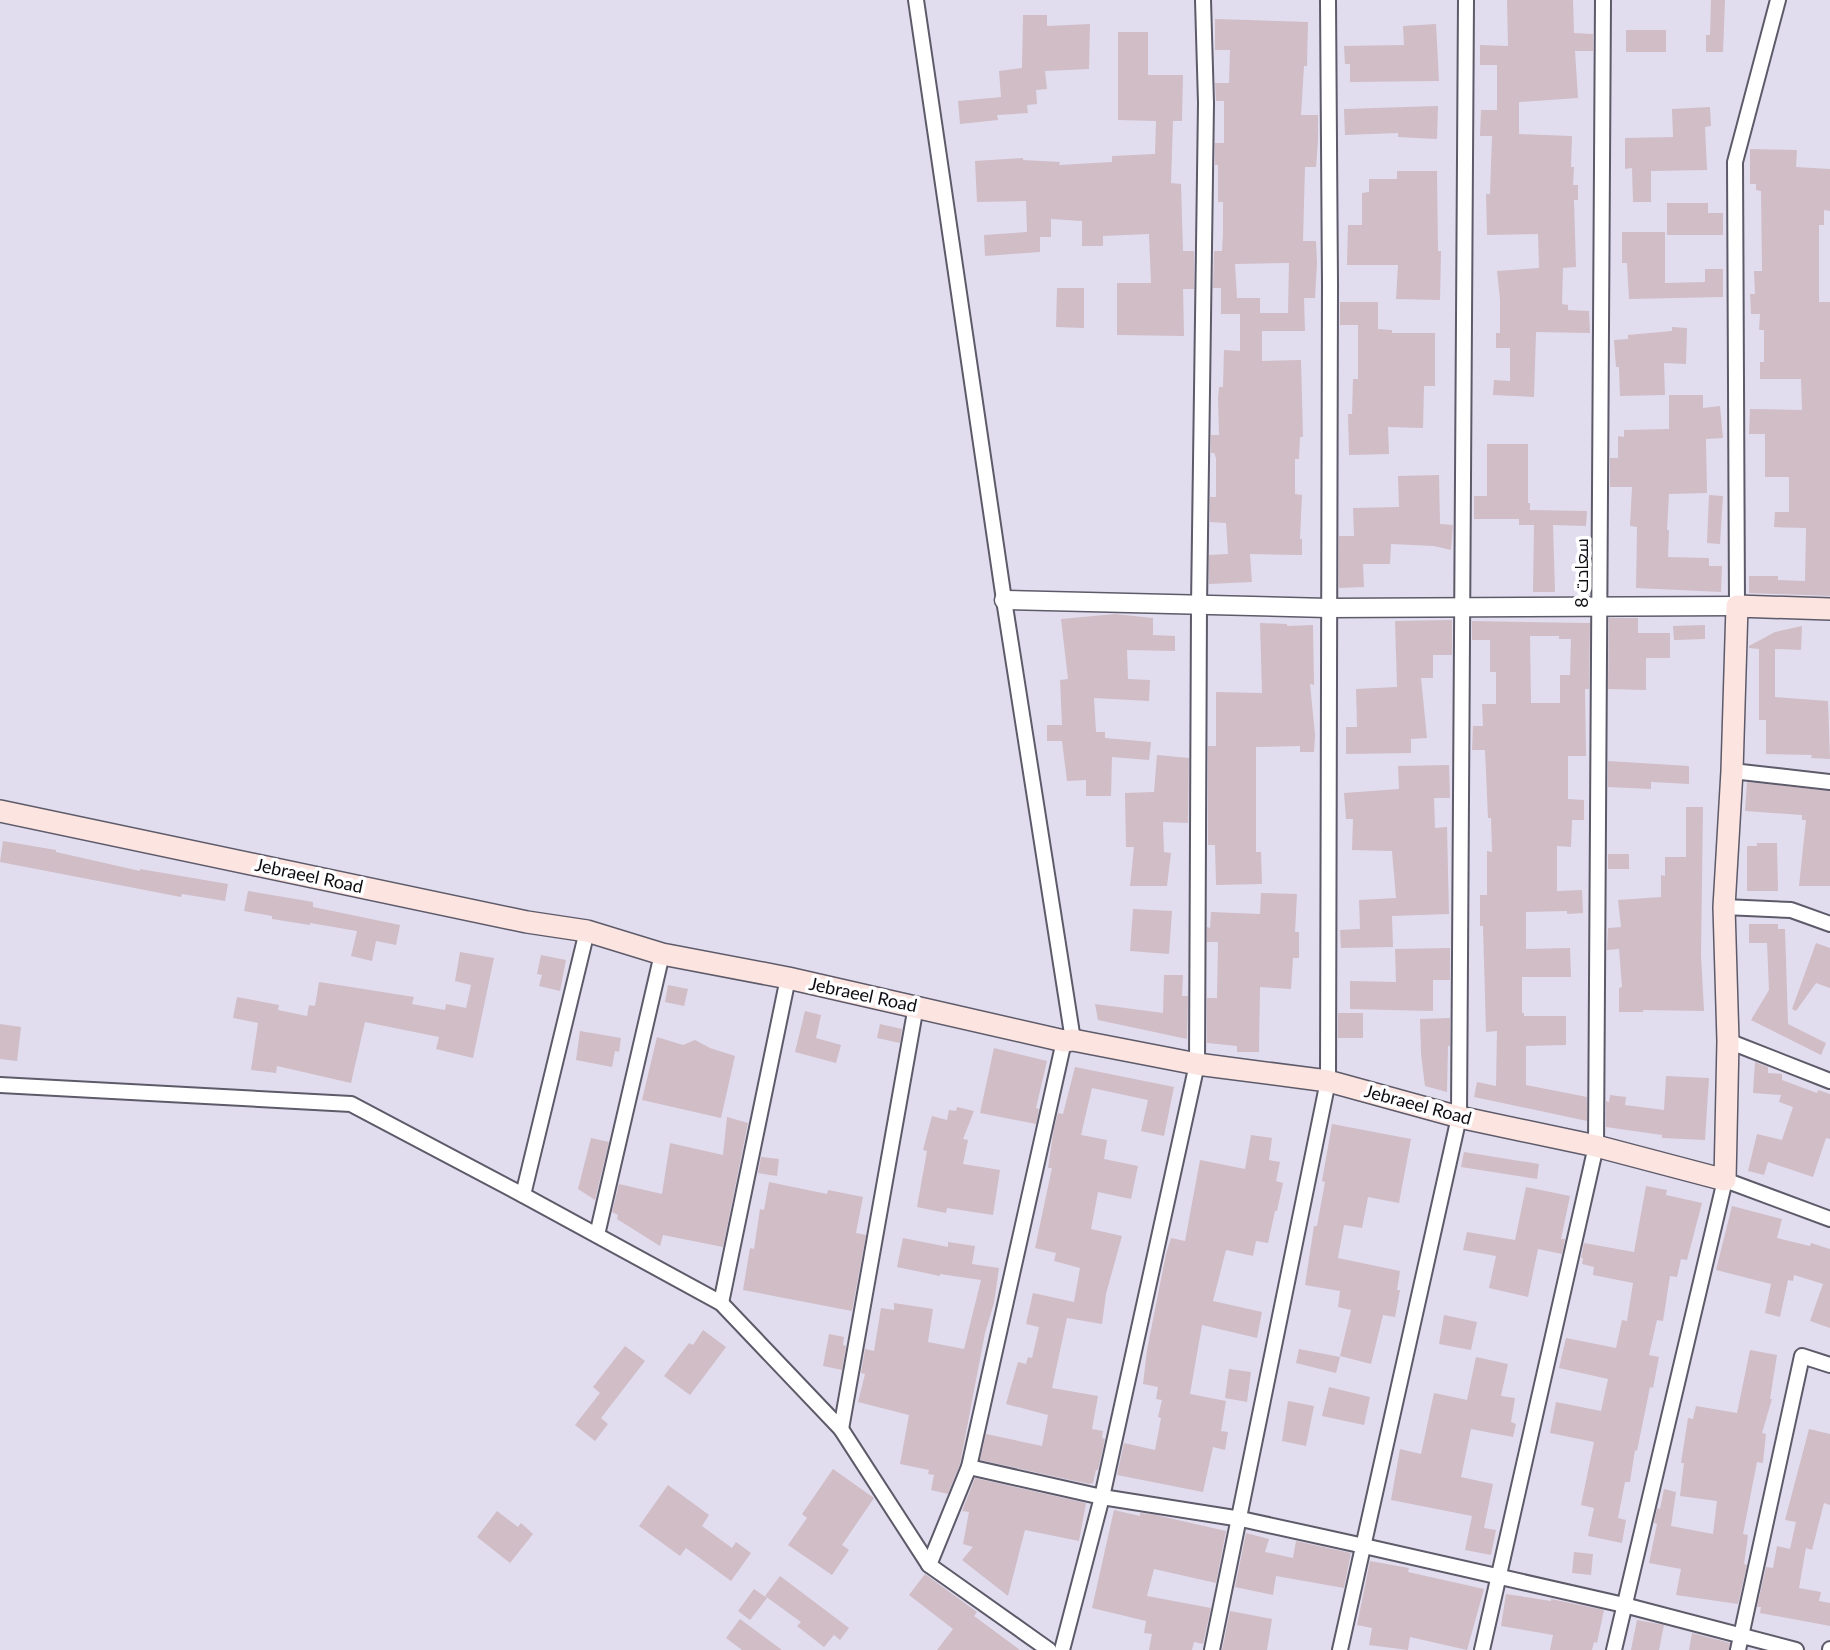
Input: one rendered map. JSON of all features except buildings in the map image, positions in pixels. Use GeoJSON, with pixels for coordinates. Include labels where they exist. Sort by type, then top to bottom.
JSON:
{"type":"FeatureCollection","features":[{"type":"Feature","properties":{"kind":"main road"},"geometry":{"type":"LineString","coordinates":[[1725,1180],[1728,1041],[1724,906],[1732,771],[1737,606],[1830,609]]}},
{"type":"Feature","properties":{"kind":"main road","name":"Jebraeel Road"},"geometry":{"type":"LineString","coordinates":[[0,811],[527,922],[587,931],[662,954],[788,978],[1069,1040],[1197,1065],[1328,1081],[1459,1117],[1596,1146],[1725,1180]]}},
{"type":"Feature","properties":{"kind":"street"},"geometry":{"type":"LineString","coordinates":[[916,0],[1069,1040],[969,1467],[929,1564]]}},
{"type":"Feature","properties":{"kind":"street"},"geometry":{"type":"LineString","coordinates":[[1062,1650],[1102,1497],[1197,1065],[1199,606],[1206,103],[1203,0]]}},
{"type":"Feature","properties":{"kind":"street"},"geometry":{"type":"LineString","coordinates":[[1212,1650],[1241,1519],[1328,1081],[1328,0]]}},
{"type":"Feature","properties":{"kind":"street"},"geometry":{"type":"LineString","coordinates":[[1340,1650],[1459,1117],[1466,0]]}},
{"type":"Feature","properties":{"kind":"street","name":"سعادت 8"},"geometry":{"type":"LineString","coordinates":[[1482,1650],[1596,1146],[1603,0]]}},
{"type":"Feature","properties":{"kind":"street"},"geometry":{"type":"LineString","coordinates":[[1004,600],[1328,608],[1737,606],[1735,162],[1778,0]]}},
{"type":"Feature","properties":{"kind":"street"},"geometry":{"type":"LineString","coordinates":[[1732,771],[1830,782]]}},
{"type":"Feature","properties":{"kind":"street"},"geometry":{"type":"LineString","coordinates":[[1724,906],[1791,910],[1830,925]]}},
{"type":"Feature","properties":{"kind":"street"},"geometry":{"type":"LineString","coordinates":[[523,1195],[587,931]]}},
{"type":"Feature","properties":{"kind":"street"},"geometry":{"type":"LineString","coordinates":[[597,1235],[662,954]]}},
{"type":"Feature","properties":{"kind":"street"},"geometry":{"type":"LineString","coordinates":[[721,1303],[788,978]]}},
{"type":"Feature","properties":{"kind":"street"},"geometry":{"type":"LineString","coordinates":[[841,1429],[916,1006]]}},
{"type":"Feature","properties":{"kind":"street"},"geometry":{"type":"LineString","coordinates":[[1728,1041],[1830,1081]]}},
{"type":"Feature","properties":{"kind":"street"},"geometry":{"type":"LineString","coordinates":[[0,1085],[351,1104],[523,1195],[721,1303],[841,1429],[929,1564],[1049,1650]]}},
{"type":"Feature","properties":{"kind":"street"},"geometry":{"type":"LineString","coordinates":[[1614,1650],[1725,1180],[1830,1219]]}},
{"type":"Feature","properties":{"kind":"street"},"geometry":{"type":"LineString","coordinates":[[1738,1650],[1802,1356],[1830,1364]]}},
{"type":"Feature","properties":{"kind":"street"},"geometry":{"type":"LineString","coordinates":[[969,1467],[1102,1497],[1241,1519],[1364,1546],[1624,1605],[1796,1650]]}}]}
